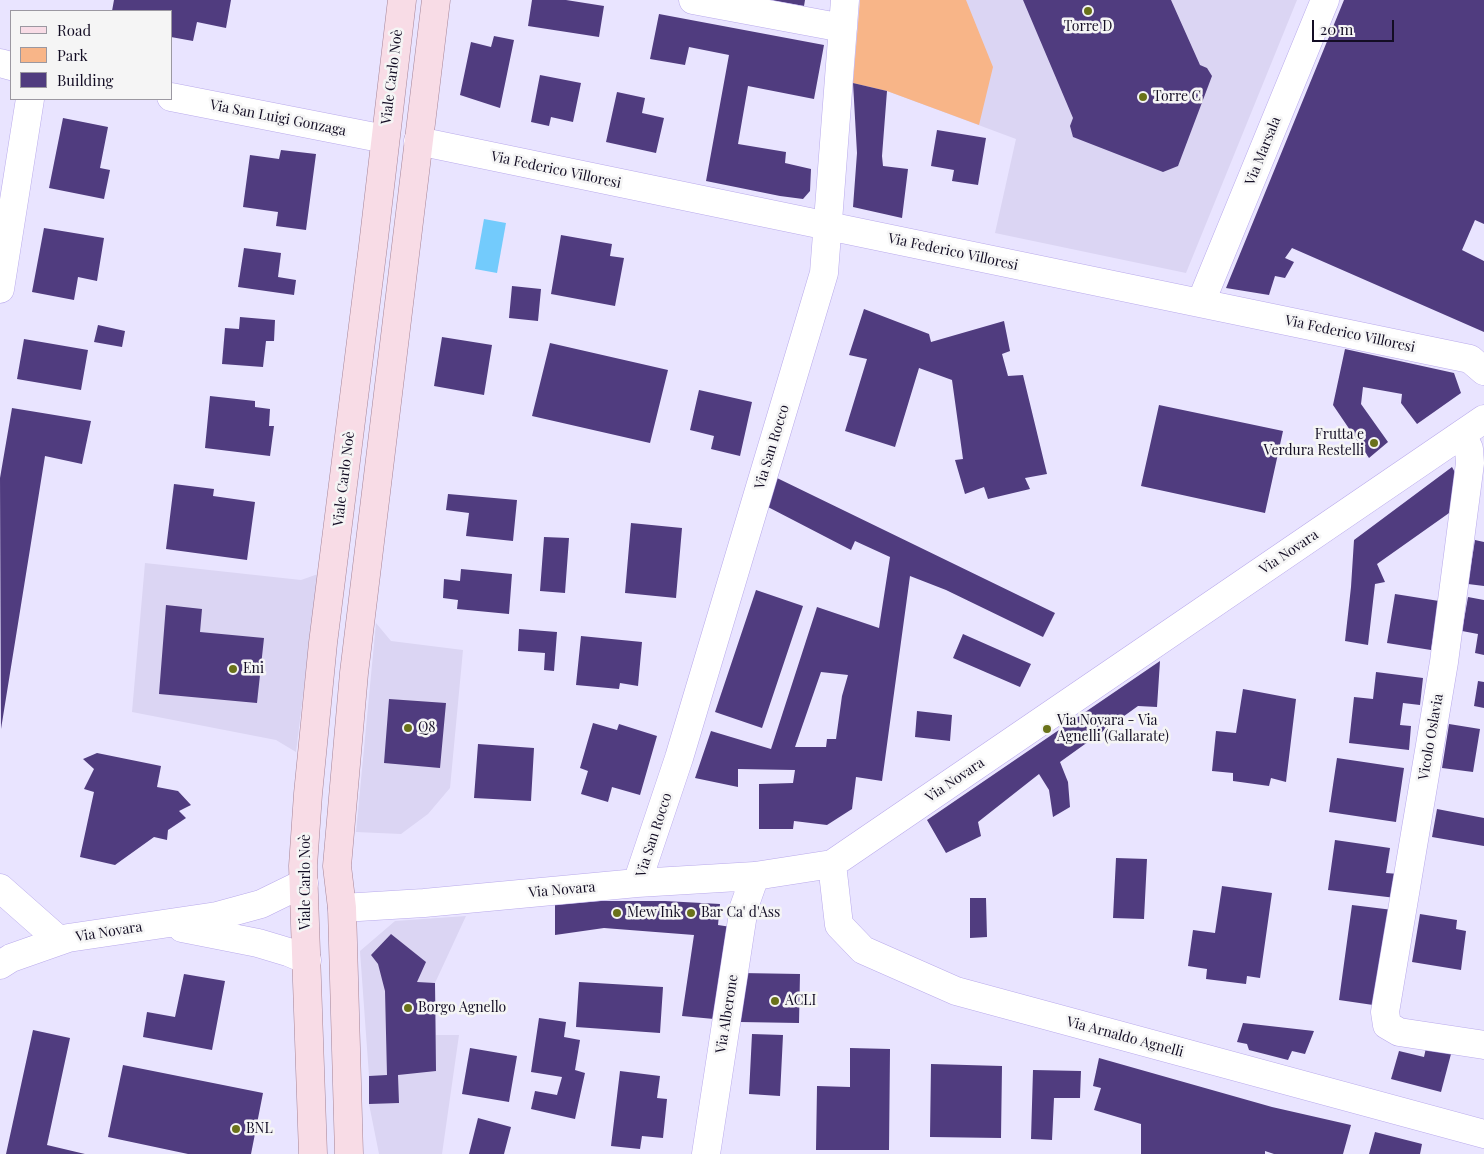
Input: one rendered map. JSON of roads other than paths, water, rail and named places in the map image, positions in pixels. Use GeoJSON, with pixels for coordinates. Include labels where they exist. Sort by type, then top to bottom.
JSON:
{"type":"FeatureCollection","features":[{"type":"Feature","properties":{"kind":"main road","name":"Viale Carlo Noè"},"geometry":{"type":"LineString","coordinates":[[313,1154],[303,866],[308,794],[323,643],[402,0]]}},
{"type":"Feature","properties":{"kind":"main road"},"geometry":{"type":"LineString","coordinates":[[349,1154],[342,908],[337,866],[354,673],[436,0]]}},
{"type":"Feature","properties":{"kind":"street"},"geometry":{"type":"LineString","coordinates":[[693,0],[843,28]]}},
{"type":"Feature","properties":{"kind":"street","name":"Via San Rocco"},"geometry":{"type":"LineString","coordinates":[[637,883],[679,758],[824,273],[845,0]]}},
{"type":"Feature","properties":{"kind":"street","name":"Via Marsala"},"geometry":{"type":"LineString","coordinates":[[1200,302],[1326,0]]}},
{"type":"Feature","properties":{"kind":"street","name":"Via San Luigi Gonzaga"},"geometry":{"type":"LineString","coordinates":[[172,97],[384,139]]}},
{"type":"Feature","properties":{"kind":"street"},"geometry":{"type":"LineString","coordinates":[[0,289],[30,100]]}},
{"type":"Feature","properties":{"kind":"street","name":"Via Federico Villoresi"},"geometry":{"type":"LineString","coordinates":[[418,141],[1470,359],[1484,371]]}},
{"type":"Feature","properties":{"kind":"street","name":"Via Novara"},"geometry":{"type":"LineString","coordinates":[[342,908],[424,903],[637,883],[755,876],[832,864],[1484,419]]}},
{"type":"Feature","properties":{"kind":"street","name":"Vicolo Oslavia"},"geometry":{"type":"LineString","coordinates":[[1462,434],[1470,449],[1470,463],[1444,662],[1385,1012],[1387,1025],[1399,1032],[1484,1045]]}},
{"type":"Feature","properties":{"kind":"street","name":"Via Arnaldo Agnelli"},"geometry":{"type":"LineString","coordinates":[[832,864],[839,925],[863,950],[956,991],[1484,1134]]}},
{"type":"Feature","properties":{"kind":"street","name":"Via Alberone"},"geometry":{"type":"LineString","coordinates":[[706,1154],[744,907],[755,876]]}},
{"type":"Feature","properties":{"kind":"street","name":"Via Novara"},"geometry":{"type":"LineString","coordinates":[[0,964],[11,958],[68,938],[217,916],[261,904],[304,883]]}},
{"type":"Feature","properties":{"kind":"street"},"geometry":{"type":"LineString","coordinates":[[0,888],[60,941]]}},
{"type":"Feature","properties":{"kind":"street","name":"Via Novara"},"geometry":{"type":"LineString","coordinates":[[159,924],[258,943],[307,960]]}},
{"type":"Feature","properties":{"kind":"water"},"geometry":{"type":"Polygon","coordinates":[[[484,219],[506,223],[497,273],[475,269],[484,219]]]}},
{"type":"Feature","properties":{"kind":"place","name":"Torre D"},"geometry":{"type":"Point","coordinates":[1088,11]}},
{"type":"Feature","properties":{"kind":"place","name":"Torre C"},"geometry":{"type":"Point","coordinates":[1143,97]}},
{"type":"Feature","properties":{"kind":"place","name":"Frutta e Verdura Restelli"},"geometry":{"type":"Point","coordinates":[1374,443]}},
{"type":"Feature","properties":{"kind":"place","name":"Eni"},"geometry":{"type":"Point","coordinates":[233,669]}},
{"type":"Feature","properties":{"kind":"place","name":"Q8"},"geometry":{"type":"Point","coordinates":[408,728]}},
{"type":"Feature","properties":{"kind":"place","name":"Via Novara - Via Agnelli (Gallarate)"},"geometry":{"type":"Point","coordinates":[1047,729]}},
{"type":"Feature","properties":{"kind":"place","name":"Mew Ink"},"geometry":{"type":"Point","coordinates":[617,913]}},
{"type":"Feature","properties":{"kind":"place","name":"Bar Ca' d'Ass"},"geometry":{"type":"Point","coordinates":[691,913]}},
{"type":"Feature","properties":{"kind":"place","name":"ACLI"},"geometry":{"type":"Point","coordinates":[775,1001]}},
{"type":"Feature","properties":{"kind":"place","name":"Borgo Agnello"},"geometry":{"type":"Point","coordinates":[408,1008]}},
{"type":"Feature","properties":{"kind":"place","name":"BNL"},"geometry":{"type":"Point","coordinates":[236,1129]}}]}
